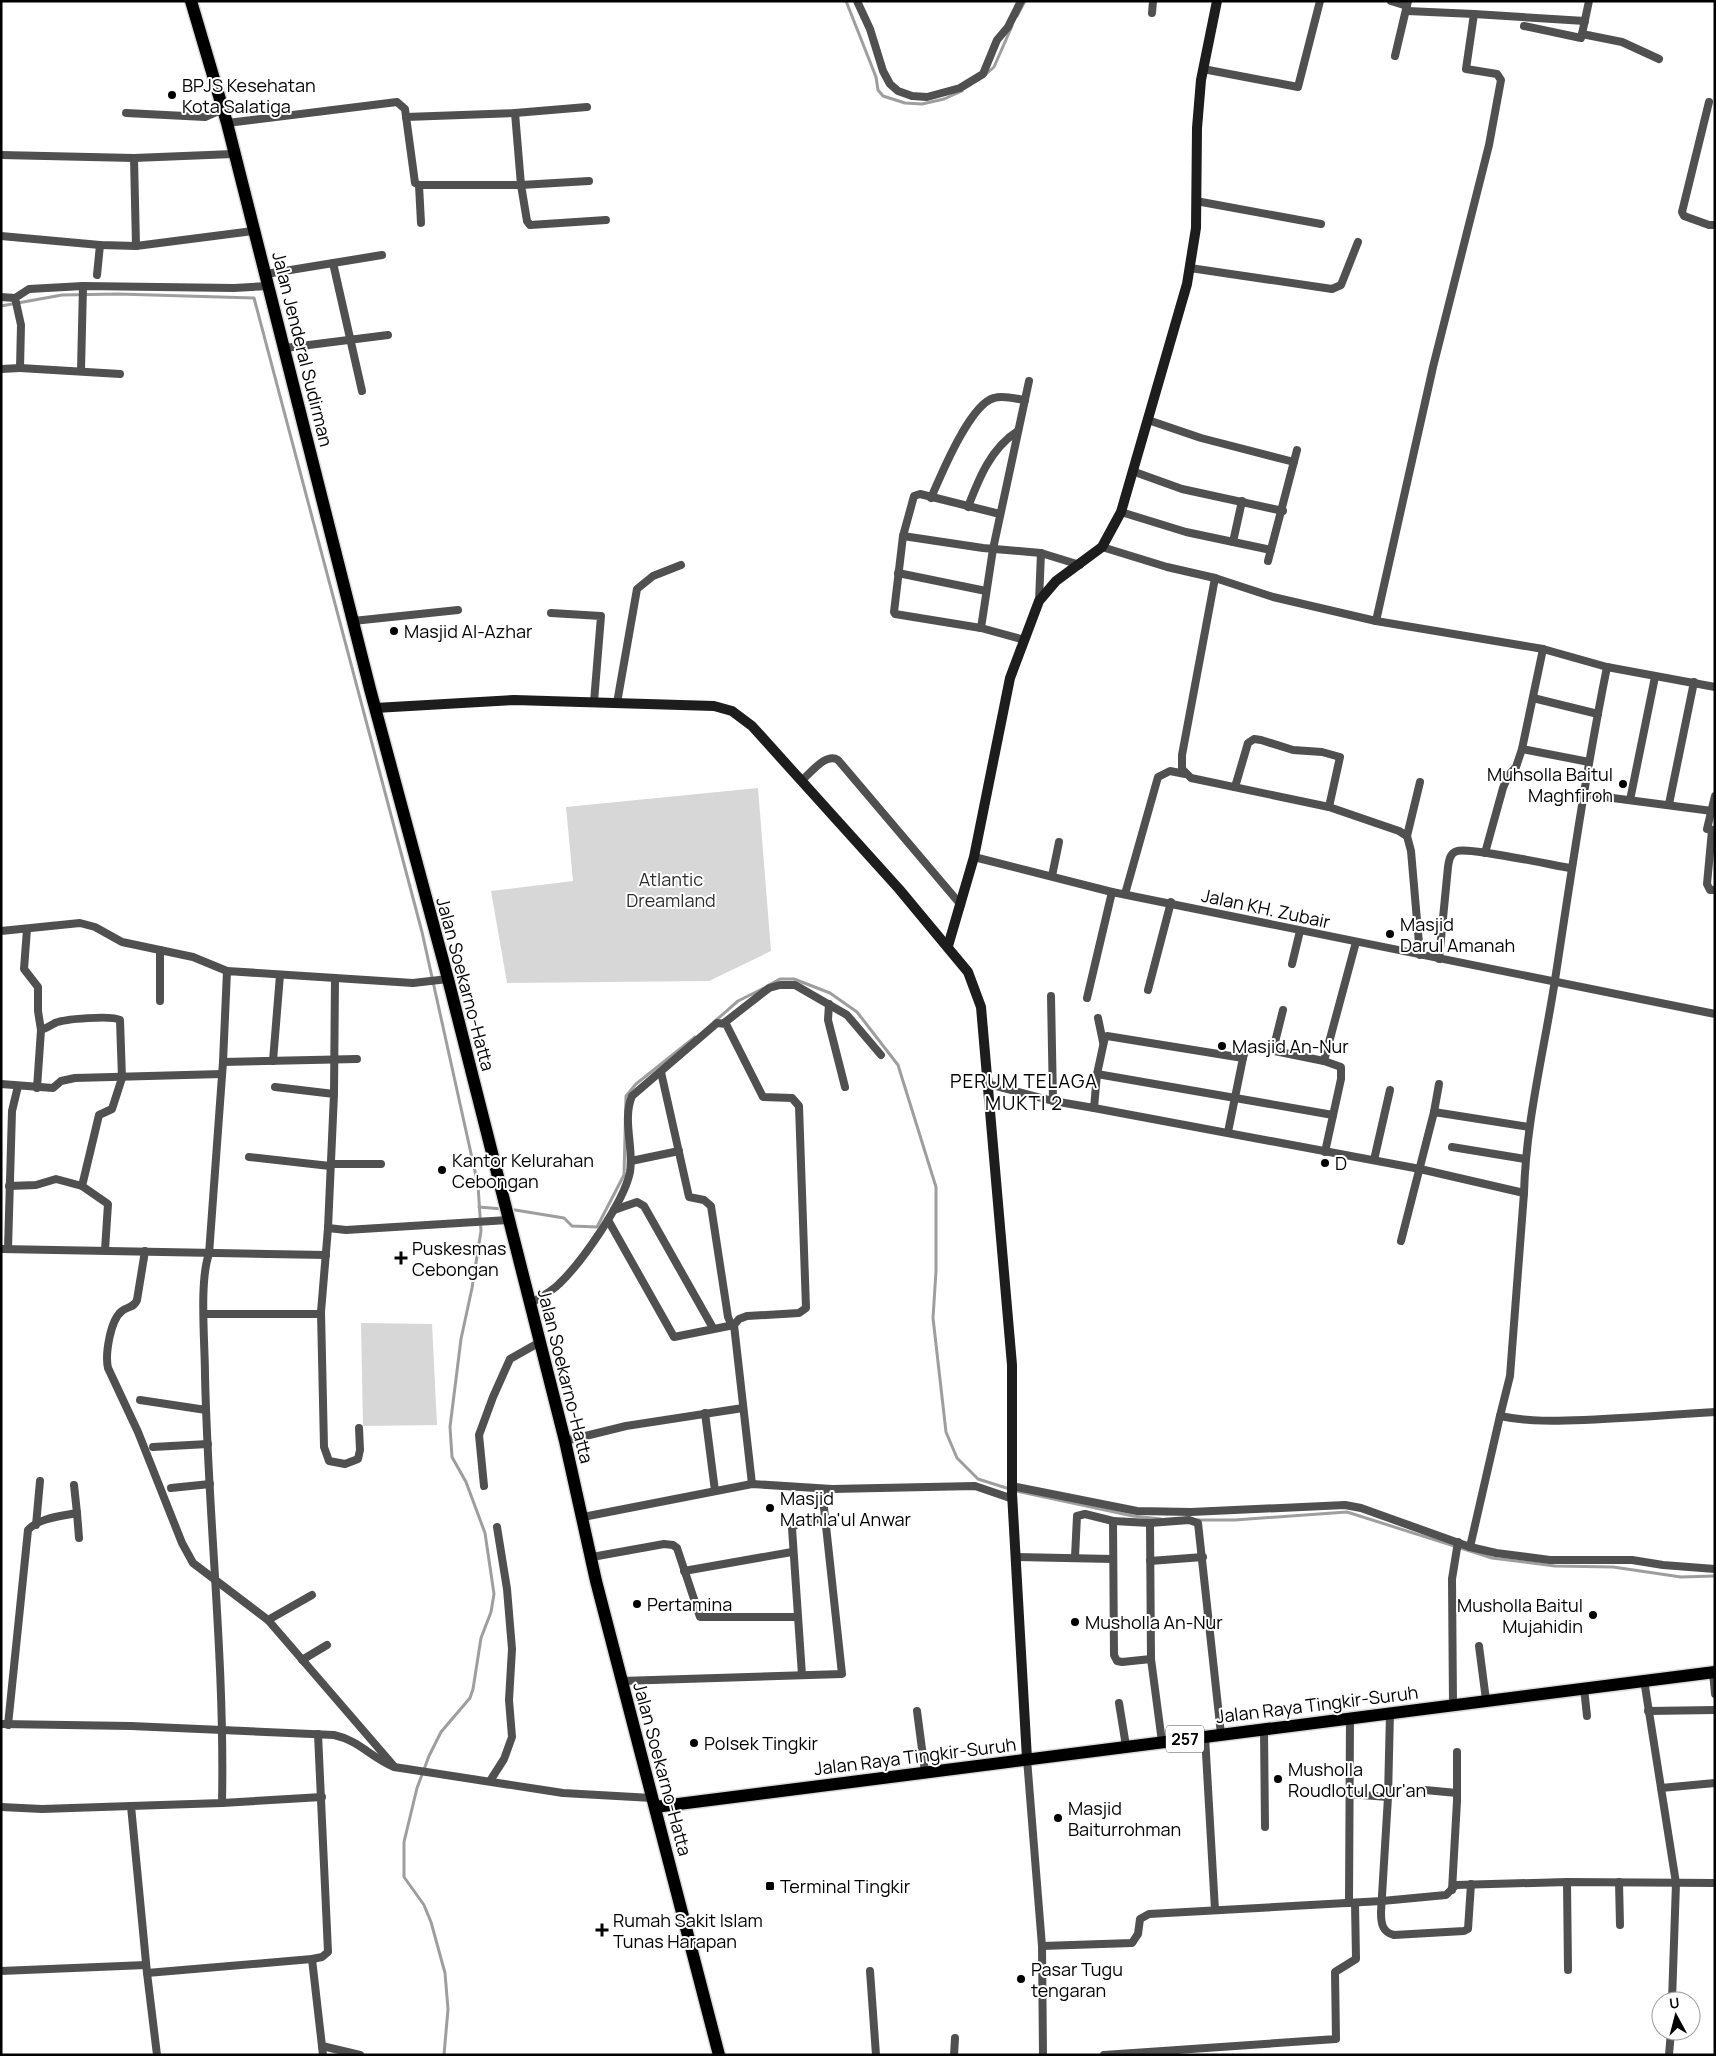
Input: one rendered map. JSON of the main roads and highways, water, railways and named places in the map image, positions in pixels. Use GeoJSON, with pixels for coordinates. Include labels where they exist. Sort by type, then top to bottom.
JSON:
{"type":"FeatureCollection","features":[{"type":"Feature","properties":{"kind":"main road","name":"Jalan Jenderal Sudirman"},"geometry":{"type":"LineString","coordinates":[[191,1],[227,123],[253,231],[268,280],[375,708]]}},
{"type":"Feature","properties":{"kind":"main road","name":"Jalan Soekarno-Hatta"},"geometry":{"type":"LineString","coordinates":[[375,708],[507,1218],[531,1303],[622,1681],[719,2055]]}},
{"type":"Feature","properties":{"kind":"main road","name":"Jalan Raya Tingkir-Suruh"},"geometry":{"type":"LineString","coordinates":[[653,1802],[925,1772],[1714,1672]]}},
{"type":"Feature","properties":{"kind":"waterway"},"geometry":{"type":"LineString","coordinates":[[846,1],[876,77],[878,90],[883,96],[905,103],[922,104],[944,99],[962,91]]}},
{"type":"Feature","properties":{"kind":"waterway"},"geometry":{"type":"LineString","coordinates":[[1017,16],[1025,1]]}},
{"type":"Feature","properties":{"kind":"waterway"},"geometry":{"type":"LineString","coordinates":[[985,75],[994,67],[1012,26]]}},
{"type":"Feature","properties":{"kind":"waterway"},"geometry":{"type":"LineString","coordinates":[[1,306],[62,295],[118,294],[254,298],[422,932],[478,1185],[481,1231],[472,1288],[461,1339],[450,1427],[452,1457],[466,1482],[485,1533],[494,1594],[491,1612],[481,1638],[470,1698],[441,1732],[429,1756],[417,1788],[404,1842],[404,1877],[424,1905],[431,1922],[445,1973],[448,2009],[444,2055]]}},
{"type":"Feature","properties":{"kind":"waterway"},"geometry":{"type":"LineString","coordinates":[[769,985],[780,979],[794,979],[830,993],[857,1012],[898,1065],[936,1187],[936,1271],[933,1318],[946,1432],[957,1458],[978,1479],[1016,1491],[1133,1516],[1161,1519]]}},
{"type":"Feature","properties":{"kind":"waterway"},"geometry":{"type":"LineString","coordinates":[[714,1022],[738,1001],[764,988]]}},
{"type":"Feature","properties":{"kind":"waterway"},"geometry":{"type":"LineString","coordinates":[[509,1209],[564,1218],[572,1226],[597,1227],[624,1175],[626,1096],[636,1084],[695,1037]]}},
{"type":"Feature","properties":{"kind":"waterway"},"geometry":{"type":"LineString","coordinates":[[479,1207],[502,1209]]}},
{"type":"Feature","properties":{"kind":"waterway"},"geometry":{"type":"LineString","coordinates":[[1197,1520],[1235,1520],[1347,1512],[1492,1558],[1555,1566],[1613,1567],[1681,1577],[1715,1576]]}},
{"type":"Feature","properties":{"kind":"place","name":"BPJS Kesehatan Kota Salatiga"},"geometry":{"type":"Point","coordinates":[172,95]}},
{"type":"Feature","properties":{"kind":"place","name":"Masjid Al-Azhar"},"geometry":{"type":"Point","coordinates":[394,631]}},
{"type":"Feature","properties":{"kind":"place","name":"Muhsolla Baitul Maghfiroh"},"geometry":{"type":"Point","coordinates":[1623,784]}},
{"type":"Feature","properties":{"kind":"place","name":"Masjid Darul Amanah"},"geometry":{"type":"Point","coordinates":[1390,934]}},
{"type":"Feature","properties":{"kind":"place","name":"Masjid An-Nur"},"geometry":{"type":"Point","coordinates":[1222,1046]}},
{"type":"Feature","properties":{"kind":"place","name":"D"},"geometry":{"type":"Point","coordinates":[1325,1163]}},
{"type":"Feature","properties":{"kind":"place","name":"Kantor Kelurahan Cebongan"},"geometry":{"type":"Point","coordinates":[442,1170]}},
{"type":"Feature","properties":{"kind":"place","name":"Puskesmas Cebongan"},"geometry":{"type":"Point","coordinates":[401,1258]}},
{"type":"Feature","properties":{"kind":"place","name":"Masjid Mathla'ul Anwar"},"geometry":{"type":"Point","coordinates":[770,1508]}},
{"type":"Feature","properties":{"kind":"place","name":"Pertamina"},"geometry":{"type":"Point","coordinates":[637,1604]}},
{"type":"Feature","properties":{"kind":"place","name":"Musholla Baitul Mujahidin"},"geometry":{"type":"Point","coordinates":[1593,1615]}},
{"type":"Feature","properties":{"kind":"place","name":"Musholla An-Nur"},"geometry":{"type":"Point","coordinates":[1075,1622]}},
{"type":"Feature","properties":{"kind":"place","name":"Polsek Tingkir"},"geometry":{"type":"Point","coordinates":[694,1743]}},
{"type":"Feature","properties":{"kind":"place","name":"Musholla Roudlotul Qur'an"},"geometry":{"type":"Point","coordinates":[1278,1779]}},
{"type":"Feature","properties":{"kind":"place","name":"Masjid Baiturrohman"},"geometry":{"type":"Point","coordinates":[1058,1818]}},
{"type":"Feature","properties":{"kind":"place","name":"Terminal Tingkir"},"geometry":{"type":"Point","coordinates":[770,1886]}},
{"type":"Feature","properties":{"kind":"place","name":"Rumah Sakit Islam Tunas Harapan"},"geometry":{"type":"Point","coordinates":[602,1930]}},
{"type":"Feature","properties":{"kind":"place","name":"Pasar Tugu tengaran"},"geometry":{"type":"Point","coordinates":[1021,1979]}},
{"type":"Feature","properties":{"kind":"district","name":"PERUM TELAGA MUKTI 2"},"geometry":{"type":"Point","coordinates":[1024,1092]}},
{"type":"Feature","properties":{"kind":"park label","name":"Atlantic Dreamland"},"geometry":{"type":"Point","coordinates":[671,890]}}]}
